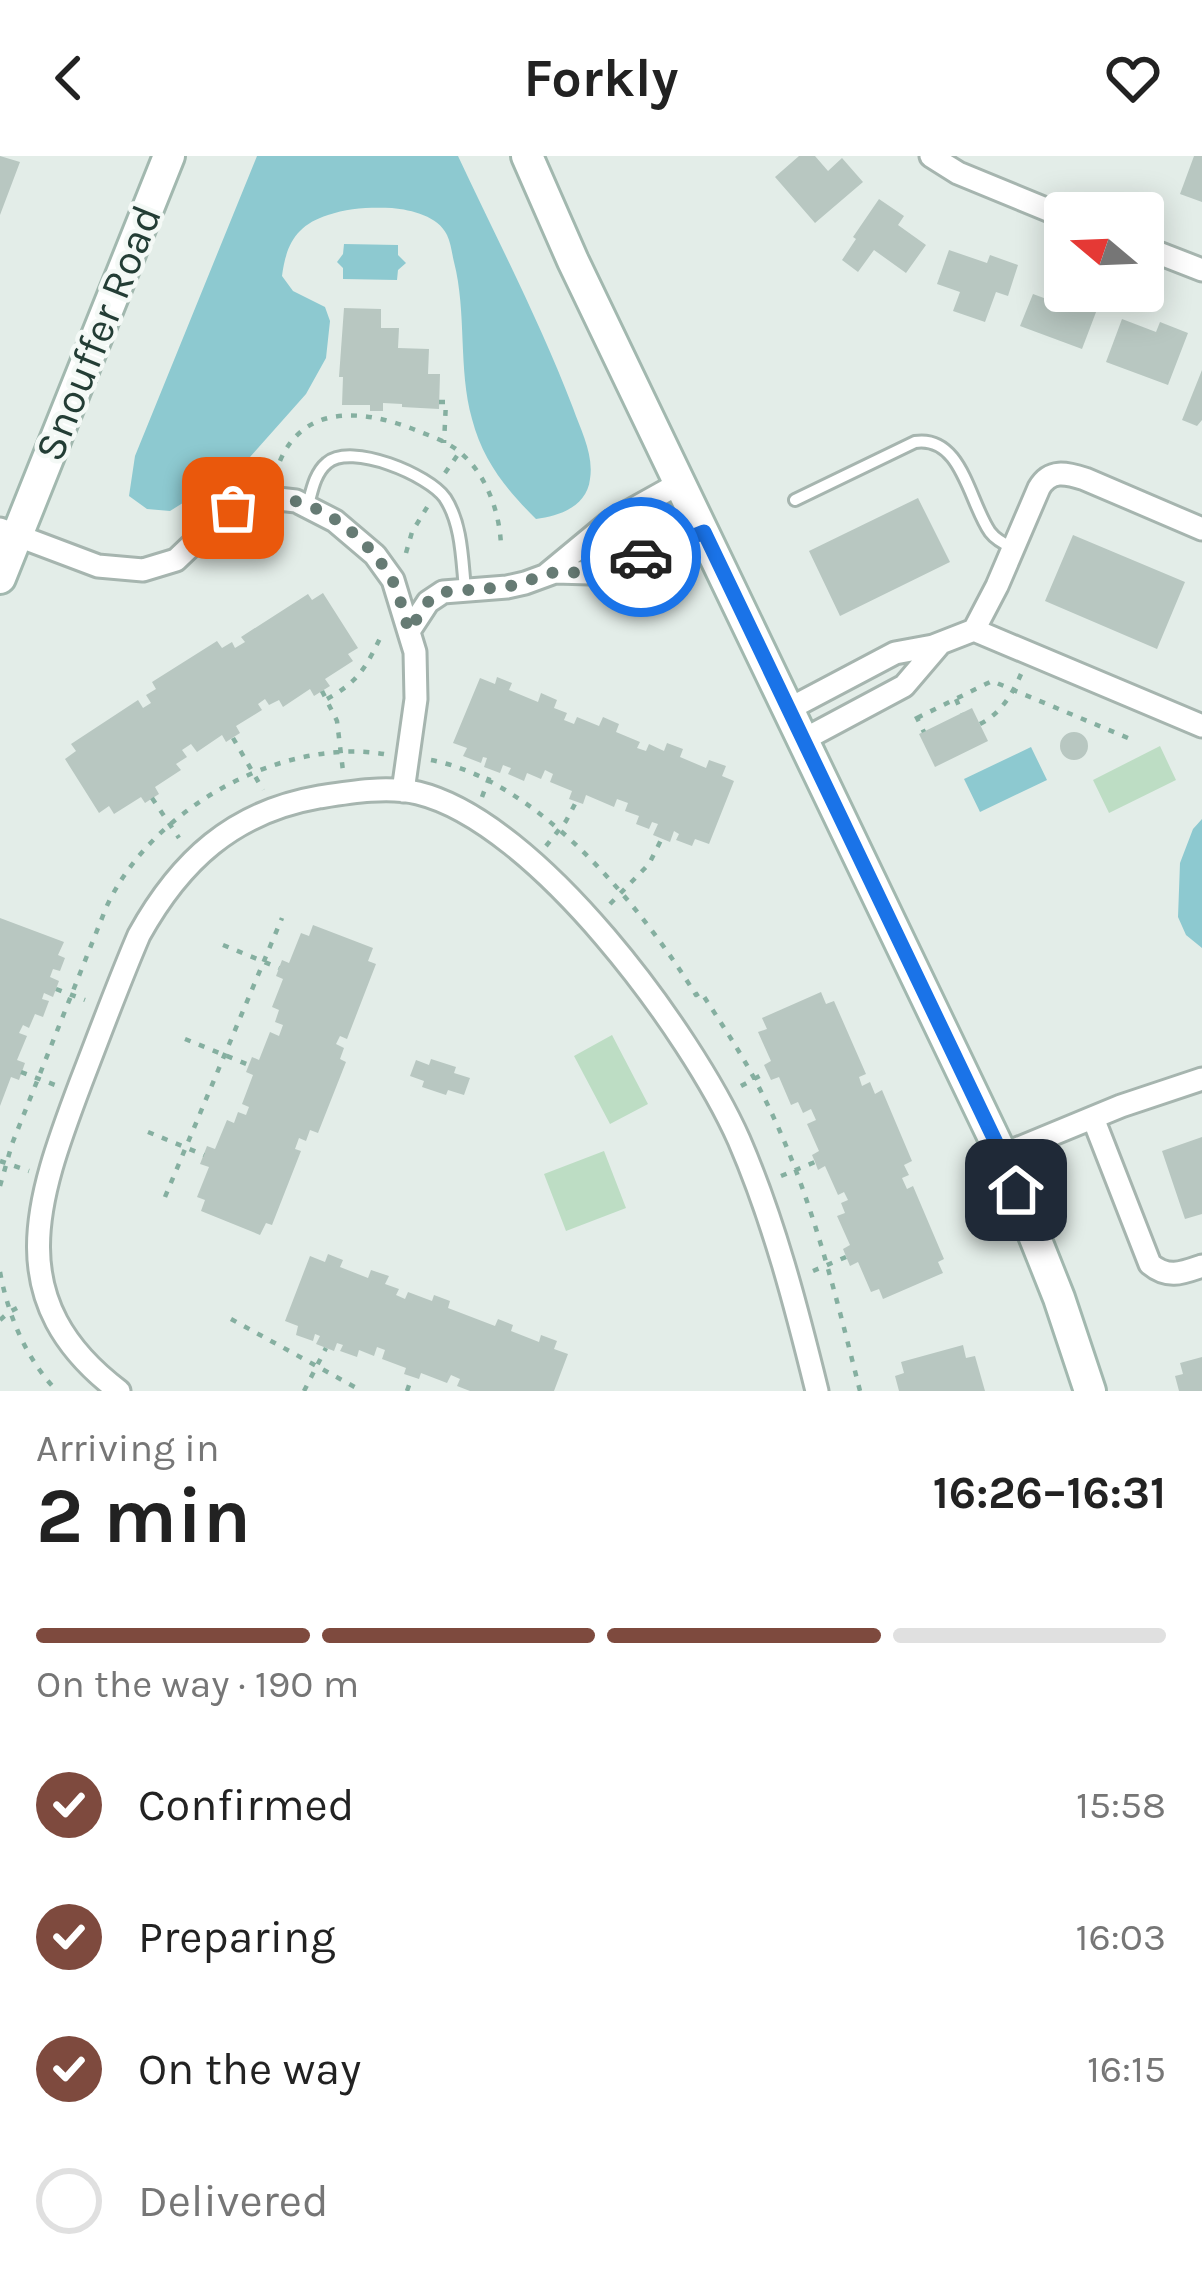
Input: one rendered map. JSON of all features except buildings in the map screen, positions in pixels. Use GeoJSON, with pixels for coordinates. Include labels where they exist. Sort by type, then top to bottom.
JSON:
{"type":"FeatureCollection","features":[{"type":"Feature","properties":{"kind":"main road","name":"Snouffer Road"},"geometry":{"type":"LineString","coordinates":[[0,578],[8,532],[170,156]]}},
{"type":"Feature","properties":{"kind":"main road"},"geometry":{"type":"LineString","coordinates":[[526,156],[572,261],[1002,1155],[1090,1391]]}},
{"type":"Feature","properties":{"kind":"street"},"geometry":{"type":"LineString","coordinates":[[931,156],[958,173],[1044,208]]}},
{"type":"Feature","properties":{"kind":"street"},"geometry":{"type":"LineString","coordinates":[[1164,256],[1202,270]]}},
{"type":"Feature","properties":{"kind":"street"},"geometry":{"type":"LineString","coordinates":[[789,709],[895,653],[974,630],[1042,482],[1051,476],[1060,473],[1084,479],[1202,529]]}},
{"type":"Feature","properties":{"kind":"street"},"geometry":{"type":"LineString","coordinates":[[545,575],[610,522],[680,483]]}},
{"type":"Feature","properties":{"kind":"street"},"geometry":{"type":"LineString","coordinates":[[8,532],[98,566],[143,570],[176,560],[223,515],[246,501],[273,497],[308,505],[348,530],[375,555],[397,590],[400,624],[416,652],[417,682],[403,790]]}},
{"type":"Feature","properties":{"kind":"street"},"geometry":{"type":"LineString","coordinates":[[400,624],[443,592],[507,587],[555,572],[602,571],[704,532]]}},
{"type":"Feature","properties":{"kind":"street"},"geometry":{"type":"LineString","coordinates":[[974,630],[1202,726]]}},
{"type":"Feature","properties":{"kind":"street"},"geometry":{"type":"LineString","coordinates":[[803,740],[904,686],[945,641]]}},
{"type":"Feature","properties":{"kind":"street"},"geometry":{"type":"LineString","coordinates":[[119,1391],[80,1355],[63,1331],[49,1305],[37,1256],[41,1204],[56,1147],[139,935],[153,910],[210,843],[273,809],[303,800],[403,790],[458,810],[532,863],[591,922],[666,1014],[708,1079],[738,1139],[779,1246],[818,1391]]}},
{"type":"Feature","properties":{"kind":"street"},"geometry":{"type":"LineString","coordinates":[[1002,1155],[1202,1079]]}},
{"type":"Feature","properties":{"kind":"street"},"geometry":{"type":"LineString","coordinates":[[1093,1118],[1150,1264],[1174,1274],[1202,1266]]}},
{"type":"Feature","properties":{"kind":"lane"},"geometry":{"type":"LineString","coordinates":[[795,500],[915,442],[930,442],[953,458],[993,536],[1013,548]]}},
{"type":"Feature","properties":{"kind":"lane"},"geometry":{"type":"LineString","coordinates":[[308,505],[322,468],[343,455],[373,460],[426,482],[442,495],[454,519],[465,590]]}},
{"type":"Feature","properties":{"kind":"path"},"geometry":{"type":"LineString","coordinates":[[439,402],[446,402],[444,442]]}},
{"type":"Feature","properties":{"kind":"path"},"geometry":{"type":"LineString","coordinates":[[327,700],[348,687],[400,624]]}},
{"type":"Feature","properties":{"kind":"path"},"geometry":{"type":"LineString","coordinates":[[980,724],[994,717],[1014,690],[1030,654]]}},
{"type":"Feature","properties":{"kind":"path"},"geometry":{"type":"LineString","coordinates":[[917,718],[992,681],[1128,738]]}},
{"type":"Feature","properties":{"kind":"path"},"geometry":{"type":"LineString","coordinates":[[322,692],[337,721],[345,794]]}},
{"type":"Feature","properties":{"kind":"path"},"geometry":{"type":"LineString","coordinates":[[956,699],[962,713]]}},
{"type":"Feature","properties":{"kind":"path"},"geometry":{"type":"LineString","coordinates":[[233,738],[273,809]]}},
{"type":"Feature","properties":{"kind":"path"},"geometry":{"type":"LineString","coordinates":[[0,1186],[4,1163],[114,888],[142,853],[198,801],[254,772],[298,757],[373,752],[437,760],[488,781],[537,811],[622,893],[654,930],[696,994],[701,992],[754,1078],[795,1170],[829,1264],[860,1391]]}},
{"type":"Feature","properties":{"kind":"path"},"geometry":{"type":"LineString","coordinates":[[152,798],[169,827],[197,856]]}},
{"type":"Feature","properties":{"kind":"path"},"geometry":{"type":"LineString","coordinates":[[532,863],[576,802]]}},
{"type":"Feature","properties":{"kind":"path"},"geometry":{"type":"LineString","coordinates":[[591,922],[650,863],[662,838]]}},
{"type":"Feature","properties":{"kind":"path"},"geometry":{"type":"LineString","coordinates":[[165,1197],[282,918]]}},
{"type":"Feature","properties":{"kind":"path"},"geometry":{"type":"LineString","coordinates":[[223,945],[279,968]]}},
{"type":"Feature","properties":{"kind":"path"},"geometry":{"type":"LineString","coordinates":[[56,988],[109,1010]]}},
{"type":"Feature","properties":{"kind":"path"},"geometry":{"type":"LineString","coordinates":[[185,1039],[249,1065]]}},
{"type":"Feature","properties":{"kind":"path"},"geometry":{"type":"LineString","coordinates":[[22,1072],[77,1094]]}},
{"type":"Feature","properties":{"kind":"path"},"geometry":{"type":"LineString","coordinates":[[718,1098],[767,1072]]}},
{"type":"Feature","properties":{"kind":"path"},"geometry":{"type":"LineString","coordinates":[[148,1132],[204,1155]]}},
{"type":"Feature","properties":{"kind":"path"},"geometry":{"type":"LineString","coordinates":[[757,1187],[815,1162]]}},
{"type":"Feature","properties":{"kind":"path"},"geometry":{"type":"LineString","coordinates":[[789,1279],[846,1257]]}},
{"type":"Feature","properties":{"kind":"path"},"geometry":{"type":"LineString","coordinates":[[0,1272],[16,1328],[57,1391]]}},
{"type":"Feature","properties":{"kind":"path"},"geometry":{"type":"LineString","coordinates":[[231,1318],[362,1391]]}},
{"type":"Feature","properties":{"kind":"path"},"geometry":{"type":"LineString","coordinates":[[304,1391],[326,1348]]}},
{"type":"Feature","properties":{"kind":"path"},"geometry":{"type":"LineString","coordinates":[[407,1391],[412,1377]]}},
{"type":"Feature","properties":{"kind":"green space"},"geometry":{"type":"Polygon","coordinates":[[[1160,746],[1176,780],[1109,813],[1093,780],[1160,746]]]}},
{"type":"Feature","properties":{"kind":"green space"},"geometry":{"type":"Polygon","coordinates":[[[612,1035],[648,1104],[610,1124],[574,1056],[612,1035]]]}},
{"type":"Feature","properties":{"kind":"green space"},"geometry":{"type":"Polygon","coordinates":[[[604,1151],[626,1208],[566,1231],[544,1174],[604,1151]]]}},
{"type":"Feature","properties":{"kind":"water"},"geometry":{"type":"Polygon","coordinates":[[[257,156],[458,156],[547,344],[586,443],[590,479],[578,503],[536,519],[497,474],[482,448],[468,400],[458,281],[448,238],[443,228],[424,215],[384,208],[351,209],[317,219],[300,231],[286,255],[282,276],[293,291],[325,307],[330,321],[326,358],[306,394],[242,466],[170,511],[147,509],[129,496],[135,456],[257,156]]]}},
{"type":"Feature","properties":{"kind":"water"},"geometry":{"type":"Polygon","coordinates":[[[344,244],[398,245],[398,255],[406,263],[398,270],[397,280],[343,279],[343,268],[337,262],[344,244]]]}},
{"type":"Feature","properties":{"kind":"water"},"geometry":{"type":"Polygon","coordinates":[[[1031,747],[1047,780],[980,812],[964,779],[1031,747]]]}},
{"type":"Feature","properties":{"kind":"water"},"geometry":{"type":"Polygon","coordinates":[[[1202,819],[1202,948],[1186,935],[1178,917],[1180,863],[1202,819]]]}},
{"type":"Feature","properties":{"kind":"way so far"},"geometry":{"type":"LineString","coordinates":[[233,508],[273,497],[308,505],[335,520],[385,568],[409,631],[428,602],[443,592],[507,587],[555,572],[602,571],[641,557]]}},
{"type":"Feature","properties":{"kind":"route"},"geometry":{"type":"LineString","coordinates":[[641,557],[704,532],[1016,1190]]}}]}
